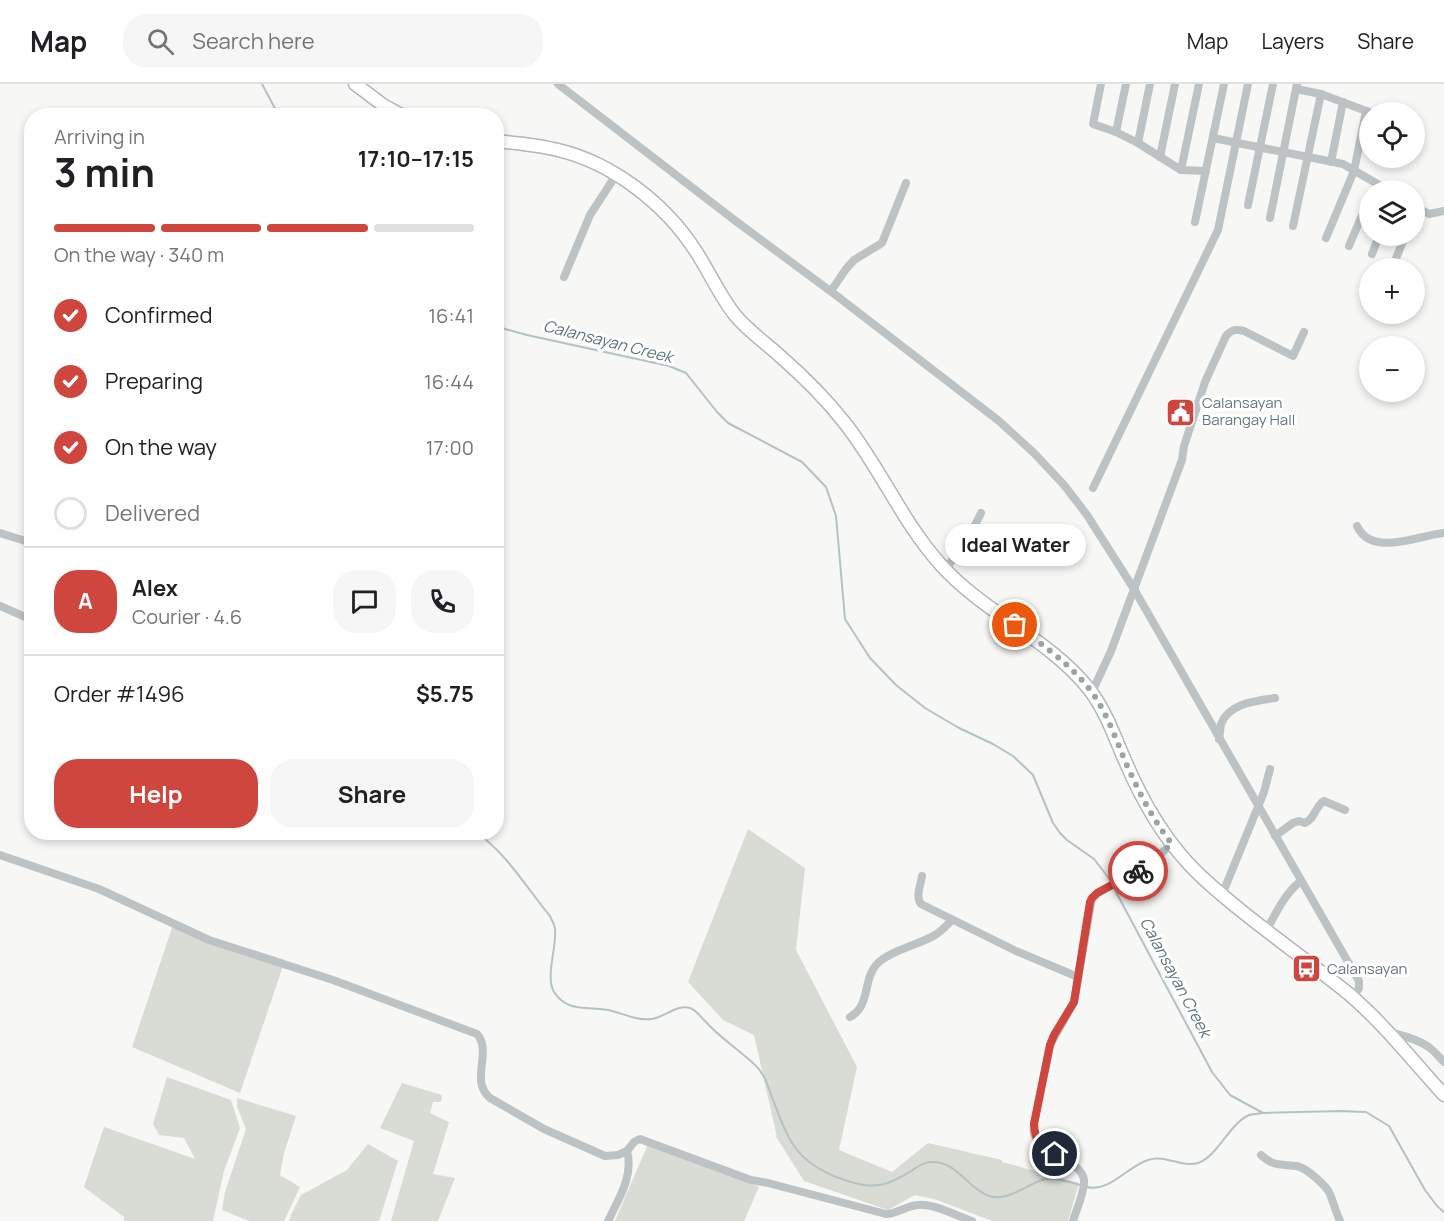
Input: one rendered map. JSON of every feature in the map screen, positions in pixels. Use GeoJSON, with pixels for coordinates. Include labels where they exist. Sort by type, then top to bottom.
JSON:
{"type":"FeatureCollection","features":[{"type":"Feature","properties":{"kind":"highway"},"geometry":{"type":"LineString","coordinates":[[355,84],[388,108]]}},
{"type":"Feature","properties":{"kind":"highway"},"geometry":{"type":"LineString","coordinates":[[504,142],[560,150],[582,158],[616,175],[648,197],[679,227],[738,319],[803,377],[845,423],[916,533],[946,570],[971,593],[1057,656],[1092,692],[1158,826],[1198,874],[1266,931],[1353,997],[1388,1032],[1444,1095]]}},
{"type":"Feature","properties":{"kind":"street"},"geometry":{"type":"LineString","coordinates":[[558,84],[999,421],[1064,485],[1087,515],[1134,589],[1359,981],[1359,988],[1353,997]]}},
{"type":"Feature","properties":{"kind":"street"},"geometry":{"type":"LineString","coordinates":[[1101,84],[1093,124],[1138,143],[1182,170],[1206,171]]}},
{"type":"Feature","properties":{"kind":"street"},"geometry":{"type":"LineString","coordinates":[[1116,132],[1126,84]]}},
{"type":"Feature","properties":{"kind":"street"},"geometry":{"type":"LineString","coordinates":[[1138,143],[1150,84]]}},
{"type":"Feature","properties":{"kind":"street"},"geometry":{"type":"LineString","coordinates":[[1160,157],[1175,84]]}},
{"type":"Feature","properties":{"kind":"street"},"geometry":{"type":"LineString","coordinates":[[1182,170],[1199,84]]}},
{"type":"Feature","properties":{"kind":"street"},"geometry":{"type":"LineString","coordinates":[[1195,222],[1224,84]]}},
{"type":"Feature","properties":{"kind":"street"},"geometry":{"type":"LineString","coordinates":[[1092,488],[1218,230],[1248,84]]}},
{"type":"Feature","properties":{"kind":"street"},"geometry":{"type":"LineString","coordinates":[[1248,205],[1273,84]]}},
{"type":"Feature","properties":{"kind":"street"},"geometry":{"type":"LineString","coordinates":[[1269,218],[1297,86],[1359,108]]}},
{"type":"Feature","properties":{"kind":"street"},"geometry":{"type":"LineString","coordinates":[[1293,226],[1321,94]]}},
{"type":"Feature","properties":{"kind":"street"},"geometry":{"type":"LineString","coordinates":[[1331,162],[1344,102]]}},
{"type":"Feature","properties":{"kind":"street"},"geometry":{"type":"LineString","coordinates":[[1213,138],[1343,164],[1365,180]]}},
{"type":"Feature","properties":{"kind":"street"},"geometry":{"type":"LineString","coordinates":[[1326,238],[1354,171],[1359,150]]}},
{"type":"Feature","properties":{"kind":"street"},"geometry":{"type":"LineString","coordinates":[[564,277],[590,215],[616,175]]}},
{"type":"Feature","properties":{"kind":"street"},"geometry":{"type":"LineString","coordinates":[[831,291],[854,260],[882,243],[906,183]]}},
{"type":"Feature","properties":{"kind":"street"},"geometry":{"type":"LineString","coordinates":[[1425,213],[1444,211]]}},
{"type":"Feature","properties":{"kind":"street"},"geometry":{"type":"LineString","coordinates":[[1349,246],[1359,222]]}},
{"type":"Feature","properties":{"kind":"street"},"geometry":{"type":"LineString","coordinates":[[1372,254],[1375,246]]}},
{"type":"Feature","properties":{"kind":"street"},"geometry":{"type":"LineString","coordinates":[[1092,692],[1111,651],[1182,460],[1184,446],[1205,382],[1226,336],[1236,329],[1244,331],[1293,356],[1304,332]]}},
{"type":"Feature","properties":{"kind":"street"},"geometry":{"type":"LineString","coordinates":[[946,570],[981,513]]}},
{"type":"Feature","properties":{"kind":"street"},"geometry":{"type":"LineString","coordinates":[[1357,526],[1366,538],[1381,543],[1444,533]]}},
{"type":"Feature","properties":{"kind":"street"},"geometry":{"type":"LineString","coordinates":[[0,532],[24,540]]}},
{"type":"Feature","properties":{"kind":"street"},"geometry":{"type":"LineString","coordinates":[[0,606],[24,616]]}},
{"type":"Feature","properties":{"kind":"street"},"geometry":{"type":"LineString","coordinates":[[1219,739],[1221,724],[1227,715],[1238,706],[1275,698]]}},
{"type":"Feature","properties":{"kind":"street"},"geometry":{"type":"LineString","coordinates":[[1222,895],[1264,792],[1270,769]]}},
{"type":"Feature","properties":{"kind":"street"},"geometry":{"type":"LineString","coordinates":[[1275,836],[1293,823],[1310,821],[1319,804],[1324,801],[1345,810]]}},
{"type":"Feature","properties":{"kind":"street"},"geometry":{"type":"LineString","coordinates":[[1073,1221],[1083,1186],[1082,1174],[1077,1168],[1040,1144],[1034,1134],[1050,1045],[1074,1002],[1092,898],[1133,874],[1172,844]]}},
{"type":"Feature","properties":{"kind":"street"},"geometry":{"type":"LineString","coordinates":[[0,855],[99,890],[209,940],[324,977],[477,1034],[483,1045],[482,1089],[490,1098],[544,1129],[605,1156],[627,1152],[634,1142],[640,1139],[751,1180],[886,1214],[893,1214],[904,1208],[919,1205],[933,1207],[972,1221]]}},
{"type":"Feature","properties":{"kind":"street"},"geometry":{"type":"LineString","coordinates":[[922,876],[918,900],[928,908],[1016,951],[1078,977]]}},
{"type":"Feature","properties":{"kind":"street"},"geometry":{"type":"LineString","coordinates":[[1266,931],[1293,886],[1301,881]]}},
{"type":"Feature","properties":{"kind":"street"},"geometry":{"type":"LineString","coordinates":[[850,1017],[860,1011],[871,971],[877,963],[933,937],[952,920]]}},
{"type":"Feature","properties":{"kind":"street"},"geometry":{"type":"LineString","coordinates":[[1388,1032],[1419,1042],[1430,1048],[1444,1062]]}},
{"type":"Feature","properties":{"kind":"street"},"geometry":{"type":"LineString","coordinates":[[608,1221],[629,1169],[627,1152]]}},
{"type":"Feature","properties":{"kind":"street"},"geometry":{"type":"LineString","coordinates":[[1261,1155],[1276,1165],[1298,1166],[1306,1170],[1329,1192],[1340,1221]]}},
{"type":"Feature","properties":{"kind":"shaded area"},"geometry":{"type":"Polygon","coordinates":[[[748,829],[805,868],[796,950],[857,1067],[839,1150],[892,1172],[928,1143],[1002,1160],[1002,1162],[1079,1183],[1068,1221],[992,1221],[937,1200],[915,1195],[888,1210],[804,1181],[775,1135],[777,1137],[754,1035],[723,1020],[688,982],[748,829]]]}},
{"type":"Feature","properties":{"kind":"shaded area"},"geometry":{"type":"Polygon","coordinates":[[[173,925],[285,960],[240,1093],[132,1047],[173,925]]]}},
{"type":"Feature","properties":{"kind":"shaded area"},"geometry":{"type":"Polygon","coordinates":[[[167,1077],[231,1100],[240,1128],[224,1171],[213,1221],[124,1221],[124,1217],[84,1187],[104,1127],[195,1159],[184,1138],[159,1135],[153,1124],[167,1077]]]}},
{"type":"Feature","properties":{"kind":"shaded area"},"geometry":{"type":"Polygon","coordinates":[[[402,1083],[442,1095],[441,1102],[433,1102],[430,1113],[449,1122],[433,1174],[455,1178],[438,1221],[391,1221],[414,1141],[380,1128],[402,1083]]]}},
{"type":"Feature","properties":{"kind":"shaded area"},"geometry":{"type":"Polygon","coordinates":[[[237,1098],[296,1116],[284,1153],[280,1175],[300,1187],[284,1221],[249,1221],[222,1210],[225,1192],[246,1129],[237,1107],[237,1098]]]}},
{"type":"Feature","properties":{"kind":"shaded area"},"geometry":{"type":"Polygon","coordinates":[[[368,1144],[398,1161],[379,1221],[289,1221],[301,1195],[347,1170],[368,1144]]]}},
{"type":"Feature","properties":{"kind":"shaded area"},"geometry":{"type":"Polygon","coordinates":[[[648,1144],[759,1187],[744,1221],[615,1221],[648,1144]]]}},
{"type":"Feature","properties":{"kind":"waterway","name":"Calansayan Creek"},"geometry":{"type":"LineString","coordinates":[[262,84],[275,108]]}},
{"type":"Feature","properties":{"kind":"waterway","name":"Calansayan Creek"},"geometry":{"type":"LineString","coordinates":[[504,329],[669,366],[686,373],[728,423],[802,462],[826,487],[836,516],[845,619],[870,658],[896,685],[925,708],[1013,756],[1033,775],[1053,823],[1060,833],[1094,859],[1108,877],[1212,1072],[1230,1095],[1263,1113],[1366,1112],[1389,1126],[1425,1190],[1444,1212]]}},
{"type":"Feature","properties":{"kind":"waterway"},"geometry":{"type":"LineString","coordinates":[[486,840],[507,861],[550,916],[555,936],[551,978],[554,992],[560,999],[572,1006],[608,1010],[641,1019],[657,1018],[685,1007],[694,1010],[758,1068],[793,1144],[803,1157],[819,1168],[846,1181],[871,1186],[895,1180],[925,1163],[940,1163],[948,1165],[982,1192],[996,1197],[1010,1195],[1045,1179],[1058,1179],[1080,1185]]}},
{"type":"Feature","properties":{"kind":"waterway"},"geometry":{"type":"LineString","coordinates":[[1087,1187],[1095,1188],[1111,1183],[1148,1160],[1198,1163],[1212,1154],[1242,1119],[1249,1115],[1262,1113]]}},
{"type":"Feature","properties":{"kind":"way so far"},"geometry":{"type":"LineString","coordinates":[[1015,625],[1057,656],[1092,692],[1146,805],[1172,844],[1138,871]]}},
{"type":"Feature","properties":{"kind":"place","name":"Calansayan Barangay Hall"},"geometry":{"type":"Point","coordinates":[1181,412]}},
{"type":"Feature","properties":{"kind":"place","name":"Ideal Water"},"geometry":{"type":"Point","coordinates":[1015,625]}},
{"type":"Feature","properties":{"kind":"place","name":"Calansayan"},"geometry":{"type":"Point","coordinates":[1306,969]}},
{"type":"Feature","properties":{"kind":"route"},"geometry":{"type":"LineString","coordinates":[[1055,1154],[1040,1144],[1034,1134],[1034,1124],[1050,1045],[1074,1002],[1090,902],[1097,893],[1138,871]]}}]}
